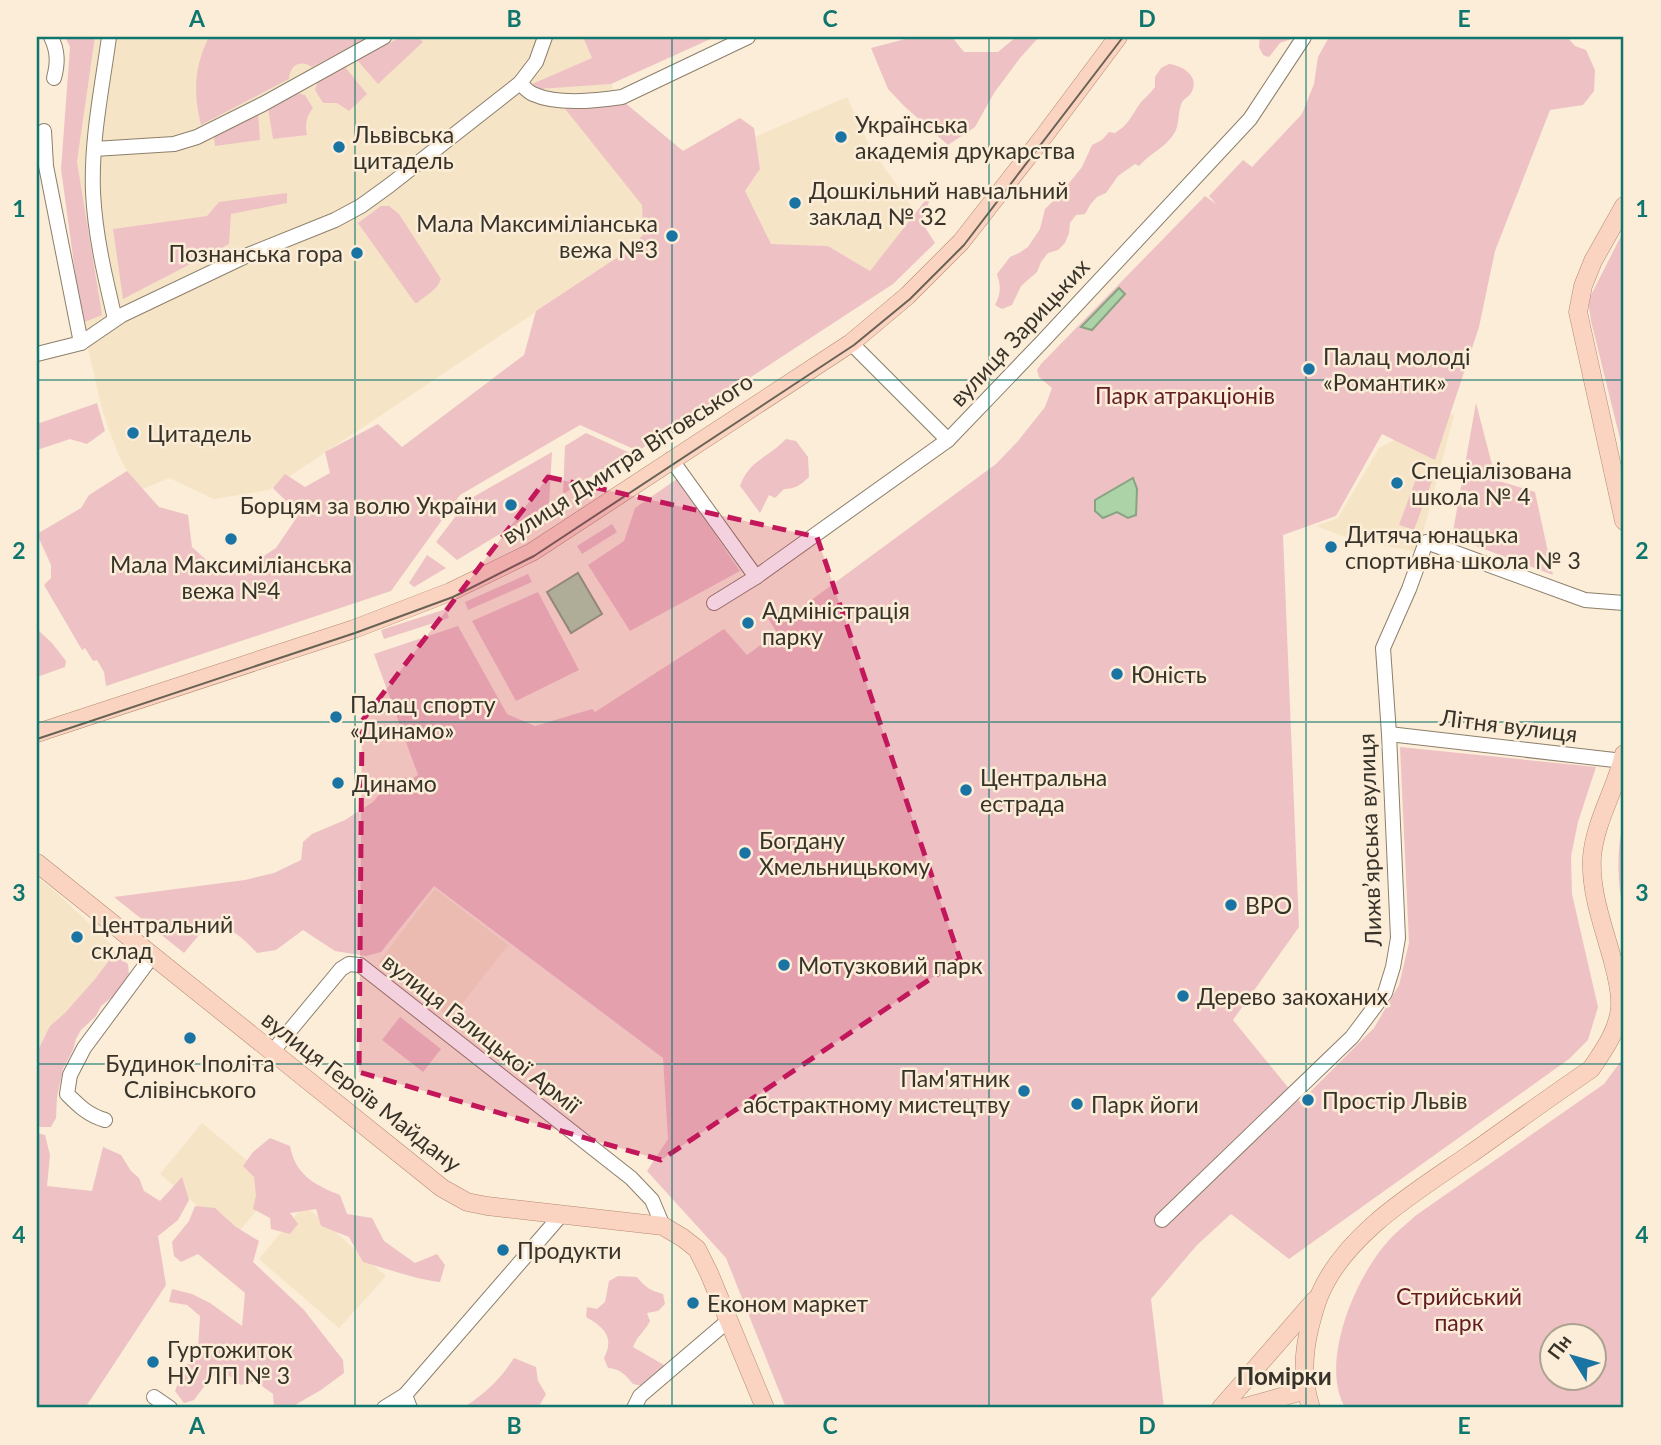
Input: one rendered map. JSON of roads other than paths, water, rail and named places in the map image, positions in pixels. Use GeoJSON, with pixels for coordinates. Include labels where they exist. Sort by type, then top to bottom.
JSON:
{"type":"FeatureCollection","features":[{"type":"Feature","properties":{"kind":"main road","name":"вулиця Дмитра Вітовського"},"geometry":{"type":"LineString","coordinates":[[37,733],[354,629],[450,592],[532,552],[851,343],[907,296],[961,242],[1118,37]]}},
{"type":"Feature","properties":{"kind":"main road"},"geometry":{"type":"LineString","coordinates":[[1624,206],[1593,261],[1583,286],[1578,312],[1624,521]]}},
{"type":"Feature","properties":{"kind":"main road"},"geometry":{"type":"LineString","coordinates":[[1311,1408],[1304,1365],[1307,1340],[1320,1294],[1344,1254],[1390,1210],[1591,1069],[1606,1047],[1615,1028],[1620,1006],[1617,979],[1594,893],[1592,856],[1600,821],[1623,758]]}},
{"type":"Feature","properties":{"kind":"main road","name":"вулиця Героїв Майдану"},"geometry":{"type":"LineString","coordinates":[[37,863],[442,1188],[467,1202],[663,1226],[683,1238],[697,1250],[709,1273],[765,1408]]}},
{"type":"Feature","properties":{"kind":"main road"},"geometry":{"type":"LineString","coordinates":[[1221,1408],[1320,1294]]}},
{"type":"Feature","properties":{"kind":"main road"},"geometry":{"type":"LineString","coordinates":[[1242,1408],[1306,1390]]}},
{"type":"Feature","properties":{"kind":"street"},"geometry":{"type":"LineString","coordinates":[[51,37],[57,49],[54,78]]}},
{"type":"Feature","properties":{"kind":"street"},"geometry":{"type":"LineString","coordinates":[[109,37],[94,149],[93,189],[96,232],[115,318]]}},
{"type":"Feature","properties":{"kind":"street"},"geometry":{"type":"LineString","coordinates":[[94,149],[174,144],[197,137],[384,37]]}},
{"type":"Feature","properties":{"kind":"street"},"geometry":{"type":"LineString","coordinates":[[37,354],[81,343],[115,318],[248,255],[335,220],[361,206],[520,83],[536,62],[545,37]]}},
{"type":"Feature","properties":{"kind":"street"},"geometry":{"type":"LineString","coordinates":[[520,83],[532,94],[559,101],[622,97],[748,37]]}},
{"type":"Feature","properties":{"kind":"street","name":"вулиця Зарицьких"},"geometry":{"type":"LineString","coordinates":[[714,603],[756,577],[948,440],[1250,119],[1304,37]]}},
{"type":"Feature","properties":{"kind":"street"},"geometry":{"type":"LineString","coordinates":[[44,131],[41,170],[81,343]]}},
{"type":"Feature","properties":{"kind":"street"},"geometry":{"type":"LineString","coordinates":[[851,343],[948,440]]}},
{"type":"Feature","properties":{"kind":"street"},"geometry":{"type":"LineString","coordinates":[[671,459],[756,577]]}},
{"type":"Feature","properties":{"kind":"street","name":"Лижвʼярська вулиця"},"geometry":{"type":"LineString","coordinates":[[1162,1220],[1352,1037],[1385,993],[1394,967],[1398,938],[1383,648],[1426,542],[1585,600],[1624,603]]}},
{"type":"Feature","properties":{"kind":"street","name":"Літня вулиця"},"geometry":{"type":"LineString","coordinates":[[1389,734],[1623,758]]}},
{"type":"Feature","properties":{"kind":"street"},"geometry":{"type":"LineString","coordinates":[[104,1120],[79,1108],[67,1094],[70,1075],[84,1048],[153,955]]}},
{"type":"Feature","properties":{"kind":"street","name":"вулиця Галицької Армії"},"geometry":{"type":"LineString","coordinates":[[272,1052],[341,969],[349,964],[360,965],[631,1178],[652,1200],[663,1226]]}},
{"type":"Feature","properties":{"kind":"street"},"geometry":{"type":"LineString","coordinates":[[384,1408],[407,1401],[562,1214]]}},
{"type":"Feature","properties":{"kind":"street"},"geometry":{"type":"LineString","coordinates":[[634,1408],[640,1396],[729,1320]]}},
{"type":"Feature","properties":{"kind":"street"},"geometry":{"type":"LineString","coordinates":[[154,1397],[170,1408]]}},
{"type":"Feature","properties":{"kind":"tram line"},"geometry":{"type":"LineString","coordinates":[[37,739],[355,633],[453,597],[534,556],[854,345],[910,299],[964,245],[1123,37]]}},
{"type":"Feature","properties":{"kind":"place","name":"Українська академія друкарства"},"geometry":{"type":"Point","coordinates":[841,137]}},
{"type":"Feature","properties":{"kind":"place","name":"Львівська цитадель"},"geometry":{"type":"Point","coordinates":[339,147]}},
{"type":"Feature","properties":{"kind":"place","name":"Дошкільний навчальний заклад № 32"},"geometry":{"type":"Point","coordinates":[795,203]}},
{"type":"Feature","properties":{"kind":"place","name":"Мала Максиміліанська вежа №3"},"geometry":{"type":"Point","coordinates":[672,236]}},
{"type":"Feature","properties":{"kind":"place","name":"Познанська гора"},"geometry":{"type":"Point","coordinates":[357,253]}},
{"type":"Feature","properties":{"kind":"place","name":"Палац молоді «Романтик»"},"geometry":{"type":"Point","coordinates":[1309,369]}},
{"type":"Feature","properties":{"kind":"place","name":"Цитадель"},"geometry":{"type":"Point","coordinates":[133,433]}},
{"type":"Feature","properties":{"kind":"place","name":"Спеціалізована школа № 4"},"geometry":{"type":"Point","coordinates":[1397,483]}},
{"type":"Feature","properties":{"kind":"place","name":"Борцям за волю України"},"geometry":{"type":"Point","coordinates":[511,505]}},
{"type":"Feature","properties":{"kind":"place","name":"Мала Максиміліанська вежа №4"},"geometry":{"type":"Point","coordinates":[231,539]}},
{"type":"Feature","properties":{"kind":"place","name":"Дитяча юнацька спортивна школа № 3"},"geometry":{"type":"Point","coordinates":[1331,547]}},
{"type":"Feature","properties":{"kind":"place","name":"Адміністрація парку"},"geometry":{"type":"Point","coordinates":[748,623]}},
{"type":"Feature","properties":{"kind":"place","name":"Юність"},"geometry":{"type":"Point","coordinates":[1117,674]}},
{"type":"Feature","properties":{"kind":"place","name":"Палац спорту «Динамо»"},"geometry":{"type":"Point","coordinates":[336,717]}},
{"type":"Feature","properties":{"kind":"place","name":"Динамо"},"geometry":{"type":"Point","coordinates":[338,783]}},
{"type":"Feature","properties":{"kind":"place","name":"Центральна естрада"},"geometry":{"type":"Point","coordinates":[966,790]}},
{"type":"Feature","properties":{"kind":"place","name":"Богдану Хмельницькому"},"geometry":{"type":"Point","coordinates":[745,853]}},
{"type":"Feature","properties":{"kind":"place","name":"ВРО"},"geometry":{"type":"Point","coordinates":[1231,905]}},
{"type":"Feature","properties":{"kind":"place","name":"Центральний склад"},"geometry":{"type":"Point","coordinates":[77,937]}},
{"type":"Feature","properties":{"kind":"place","name":"Мотузковий парк"},"geometry":{"type":"Point","coordinates":[784,965]}},
{"type":"Feature","properties":{"kind":"place","name":"Дерево закоханих"},"geometry":{"type":"Point","coordinates":[1183,996]}},
{"type":"Feature","properties":{"kind":"place","name":"Будинок Іполіта Слівінського"},"geometry":{"type":"Point","coordinates":[190,1038]}},
{"type":"Feature","properties":{"kind":"place","name":"Пам'ятник абстрактному мистецтву"},"geometry":{"type":"Point","coordinates":[1024,1091]}},
{"type":"Feature","properties":{"kind":"place","name":"Простір Львів"},"geometry":{"type":"Point","coordinates":[1308,1100]}},
{"type":"Feature","properties":{"kind":"place","name":"Парк йоги"},"geometry":{"type":"Point","coordinates":[1077,1104]}},
{"type":"Feature","properties":{"kind":"place","name":"Продукти"},"geometry":{"type":"Point","coordinates":[503,1250]}},
{"type":"Feature","properties":{"kind":"place","name":"Економ маркет"},"geometry":{"type":"Point","coordinates":[693,1303]}},
{"type":"Feature","properties":{"kind":"place","name":"Гуртожиток НУ ЛП № 3"},"geometry":{"type":"Point","coordinates":[153,1362]}},
{"type":"Feature","properties":{"kind":"district","name":"Помірки"},"geometry":{"type":"Point","coordinates":[1284,1375]}},
{"type":"Feature","properties":{"kind":"park label","name":"Парк атракціонів"},"geometry":{"type":"Point","coordinates":[1185,395]}},
{"type":"Feature","properties":{"kind":"park label","name":"Стрийський парк"},"geometry":{"type":"Point","coordinates":[1459,1309]}}]}
